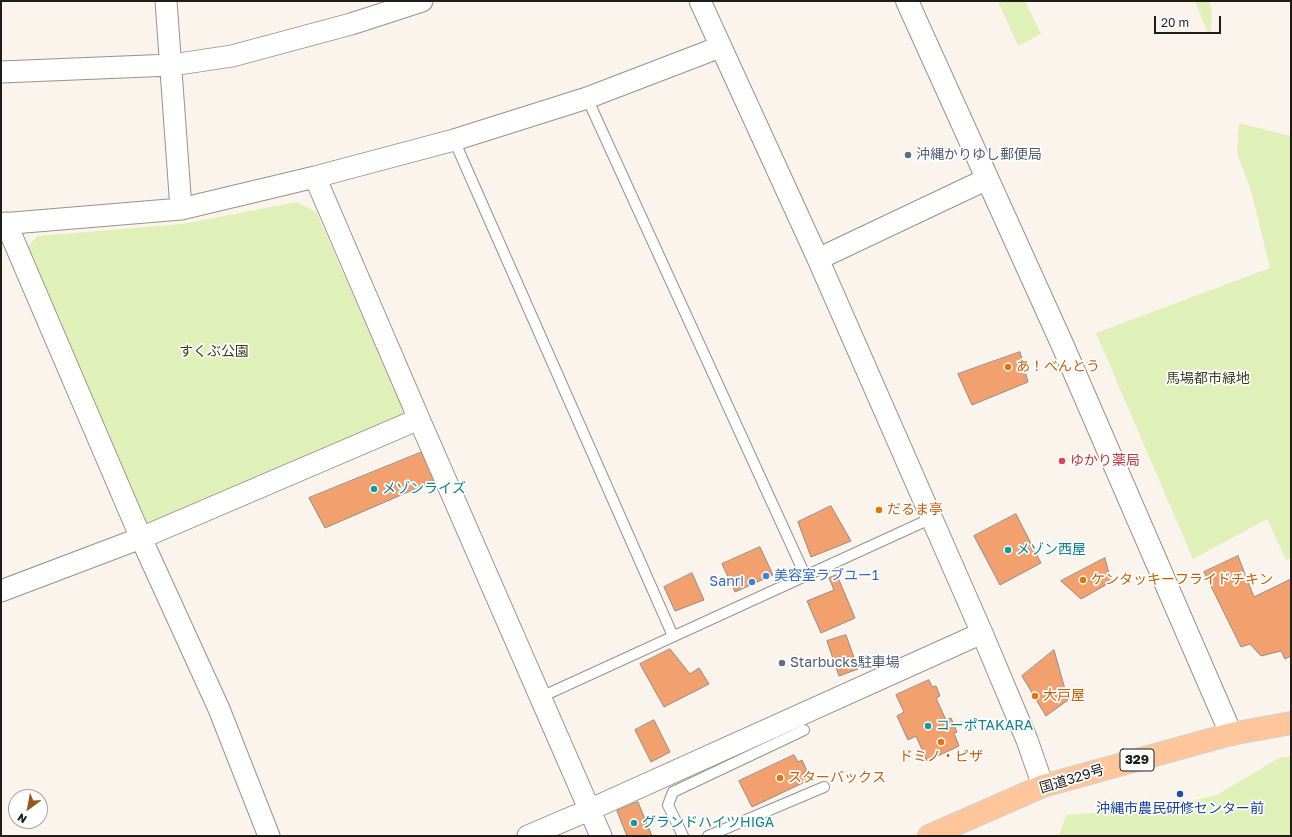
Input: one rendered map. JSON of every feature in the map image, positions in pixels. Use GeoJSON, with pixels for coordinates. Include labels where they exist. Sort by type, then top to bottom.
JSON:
{"type":"FeatureCollection","features":[{"type":"Feature","properties":{"kind":"highway","name":"国道329号"},"geometry":{"type":"LineString","coordinates":[[929,836],[1044,786],[1231,734],[1291,723]]}},
{"type":"Feature","properties":{"kind":"street"},"geometry":{"type":"LineString","coordinates":[[166,1],[172,65],[181,209]]}},
{"type":"Feature","properties":{"kind":"street"},"geometry":{"type":"LineString","coordinates":[[1,72],[172,65],[232,56],[285,43],[422,1]]}},
{"type":"Feature","properties":{"kind":"street"},"geometry":{"type":"LineString","coordinates":[[700,1],[818,259],[932,518],[1027,740],[1044,786]]}},
{"type":"Feature","properties":{"kind":"street"},"geometry":{"type":"LineString","coordinates":[[907,1],[1063,346],[1231,734]]}},
{"type":"Feature","properties":{"kind":"street"},"geometry":{"type":"LineString","coordinates":[[269,836],[219,709],[141,538],[4,224],[181,209],[316,177],[454,140],[587,98],[720,47]]}},
{"type":"Feature","properties":{"kind":"street"},"geometry":{"type":"LineString","coordinates":[[316,177],[419,419],[601,836]]}},
{"type":"Feature","properties":{"kind":"street"},"geometry":{"type":"LineString","coordinates":[[818,259],[987,179]]}},
{"type":"Feature","properties":{"kind":"street"},"geometry":{"type":"LineString","coordinates":[[1,592],[141,538],[419,419]]}},
{"type":"Feature","properties":{"kind":"street"},"geometry":{"type":"LineString","coordinates":[[528,836],[590,810],[982,633]]}},
{"type":"Feature","properties":{"kind":"lane"},"geometry":{"type":"LineString","coordinates":[[587,98],[804,575]]}},
{"type":"Feature","properties":{"kind":"lane"},"geometry":{"type":"LineString","coordinates":[[454,140],[673,636]]}},
{"type":"Feature","properties":{"kind":"lane"},"geometry":{"type":"LineString","coordinates":[[540,697],[804,575],[932,518]]}},
{"type":"Feature","properties":{"kind":"lane"},"geometry":{"type":"LineString","coordinates":[[683,836],[668,805],[673,792],[804,730]]}},
{"type":"Feature","properties":{"kind":"lane"},"geometry":{"type":"LineString","coordinates":[[708,836],[824,787]]}},
{"type":"Feature","properties":{"kind":"green space"},"geometry":{"type":"Polygon","coordinates":[[[998,1],[1025,1],[1041,34],[1018,46],[998,1]]]}},
{"type":"Feature","properties":{"kind":"green space"},"geometry":{"type":"Polygon","coordinates":[[[1195,1],[1209,1],[1212,12],[1211,32],[1207,31],[1195,1]]]}},
{"type":"Feature","properties":{"kind":"green space","name":"馬場都市緑地"},"geometry":{"type":"Polygon","coordinates":[[[1239,123],[1291,136],[1291,558],[1286,560],[1267,519],[1193,559],[1096,333],[1270,268],[1251,190],[1237,154],[1239,123]]]}},
{"type":"Feature","properties":{"kind":"green space","name":"すくぶ公園"},"geometry":{"type":"Polygon","coordinates":[[[297,202],[316,212],[406,415],[146,524],[25,251],[37,236],[182,224],[297,202]]]}},
{"type":"Feature","properties":{"kind":"green space"},"geometry":{"type":"Polygon","coordinates":[[[1291,756],[1291,836],[1059,836],[1066,815],[1162,808],[1217,795],[1279,758],[1291,756]]]}},
{"type":"Feature","properties":{"kind":"building"},"geometry":{"type":"Polygon","coordinates":[[[1020,352],[1028,382],[972,405],[958,374],[1020,352]]]}},
{"type":"Feature","properties":{"kind":"building","name":"メゾンライズ"},"geometry":{"type":"Polygon","coordinates":[[[427,450],[438,479],[325,528],[309,498],[427,450]]]}},
{"type":"Feature","properties":{"kind":"building"},"geometry":{"type":"Polygon","coordinates":[[[831,506],[851,541],[811,557],[798,522],[831,506]]]}},
{"type":"Feature","properties":{"kind":"building","name":"メゾン西屋"},"geometry":{"type":"Polygon","coordinates":[[[1016,514],[1041,563],[1000,585],[974,536],[1016,514]]]}},
{"type":"Feature","properties":{"kind":"building"},"geometry":{"type":"Polygon","coordinates":[[[760,547],[773,575],[735,592],[722,564],[760,547]]]}},
{"type":"Feature","properties":{"kind":"building"},"geometry":{"type":"Polygon","coordinates":[[[1238,556],[1254,597],[1291,579],[1291,656],[1285,659],[1281,651],[1261,656],[1250,644],[1241,647],[1204,572],[1238,556]]]}},
{"type":"Feature","properties":{"kind":"building"},"geometry":{"type":"Polygon","coordinates":[[[1105,558],[1111,582],[1081,599],[1061,581],[1105,558]]]}},
{"type":"Feature","properties":{"kind":"building"},"geometry":{"type":"Polygon","coordinates":[[[692,573],[704,600],[675,611],[664,587],[692,573]]]}},
{"type":"Feature","properties":{"kind":"building"},"geometry":{"type":"Polygon","coordinates":[[[837,575],[855,618],[821,633],[807,601],[834,590],[829,578],[837,575]]]}},
{"type":"Feature","properties":{"kind":"building"},"geometry":{"type":"Polygon","coordinates":[[[846,635],[858,669],[839,676],[827,641],[846,635]]]}},
{"type":"Feature","properties":{"kind":"building"},"geometry":{"type":"Polygon","coordinates":[[[670,649],[690,674],[699,668],[709,684],[664,707],[640,664],[670,649]]]}},
{"type":"Feature","properties":{"kind":"building"},"geometry":{"type":"Polygon","coordinates":[[[1054,650],[1068,700],[1046,716],[1022,676],[1054,650]]]}},
{"type":"Feature","properties":{"kind":"building","name":"コーポTAKARA"},"geometry":{"type":"Polygon","coordinates":[[[929,680],[932,687],[936,686],[940,696],[936,698],[946,720],[951,718],[957,732],[954,733],[959,746],[927,761],[916,736],[908,740],[897,716],[904,712],[896,695],[929,680]]]}},
{"type":"Feature","properties":{"kind":"building"},"geometry":{"type":"Polygon","coordinates":[[[654,720],[670,752],[651,762],[635,730],[654,720]]]}},
{"type":"Feature","properties":{"kind":"building"},"geometry":{"type":"Polygon","coordinates":[[[794,755],[798,762],[802,760],[807,771],[803,773],[807,781],[752,807],[739,781],[794,755]]]}},
{"type":"Feature","properties":{"kind":"building","name":"グランドハイツHIGA"},"geometry":{"type":"Polygon","coordinates":[[[638,802],[652,836],[627,836],[617,811],[638,802]]]}},
{"type":"Feature","properties":{"kind":"place","name":"沖縄かりゆし郵便局"},"geometry":{"type":"Point","coordinates":[908,155]}},
{"type":"Feature","properties":{"kind":"place","name":"あ！べんとう"},"geometry":{"type":"Point","coordinates":[1008,367]}},
{"type":"Feature","properties":{"kind":"place","name":"ゆかり薬局"},"geometry":{"type":"Point","coordinates":[1062,461]}},
{"type":"Feature","properties":{"kind":"place","name":"メゾンライズ"},"geometry":{"type":"Point","coordinates":[374,489]}},
{"type":"Feature","properties":{"kind":"place","name":"だるま亭"},"geometry":{"type":"Point","coordinates":[879,510]}},
{"type":"Feature","properties":{"kind":"place","name":"メゾン西屋"},"geometry":{"type":"Point","coordinates":[1008,550]}},
{"type":"Feature","properties":{"kind":"place","name":"美容室ラブユー1"},"geometry":{"type":"Point","coordinates":[766,576]}},
{"type":"Feature","properties":{"kind":"place","name":"ケンタッキーフライドチキン"},"geometry":{"type":"Point","coordinates":[1083,580]}},
{"type":"Feature","properties":{"kind":"place","name":"Sanri"},"geometry":{"type":"Point","coordinates":[752,582]}},
{"type":"Feature","properties":{"kind":"place","name":"Starbucks駐車場"},"geometry":{"type":"Point","coordinates":[782,663]}},
{"type":"Feature","properties":{"kind":"place","name":"大戸屋"},"geometry":{"type":"Point","coordinates":[1035,696]}},
{"type":"Feature","properties":{"kind":"place","name":"コーポTAKARA"},"geometry":{"type":"Point","coordinates":[928,726]}},
{"type":"Feature","properties":{"kind":"place","name":"ドミノ・ピザ"},"geometry":{"type":"Point","coordinates":[941,742]}},
{"type":"Feature","properties":{"kind":"place","name":"スターバックス"},"geometry":{"type":"Point","coordinates":[780,778]}},
{"type":"Feature","properties":{"kind":"place","name":"沖縄市農民研修センター前"},"geometry":{"type":"Point","coordinates":[1180,794]}},
{"type":"Feature","properties":{"kind":"place","name":"グランドハイツHIGA"},"geometry":{"type":"Point","coordinates":[634,823]}}]}
